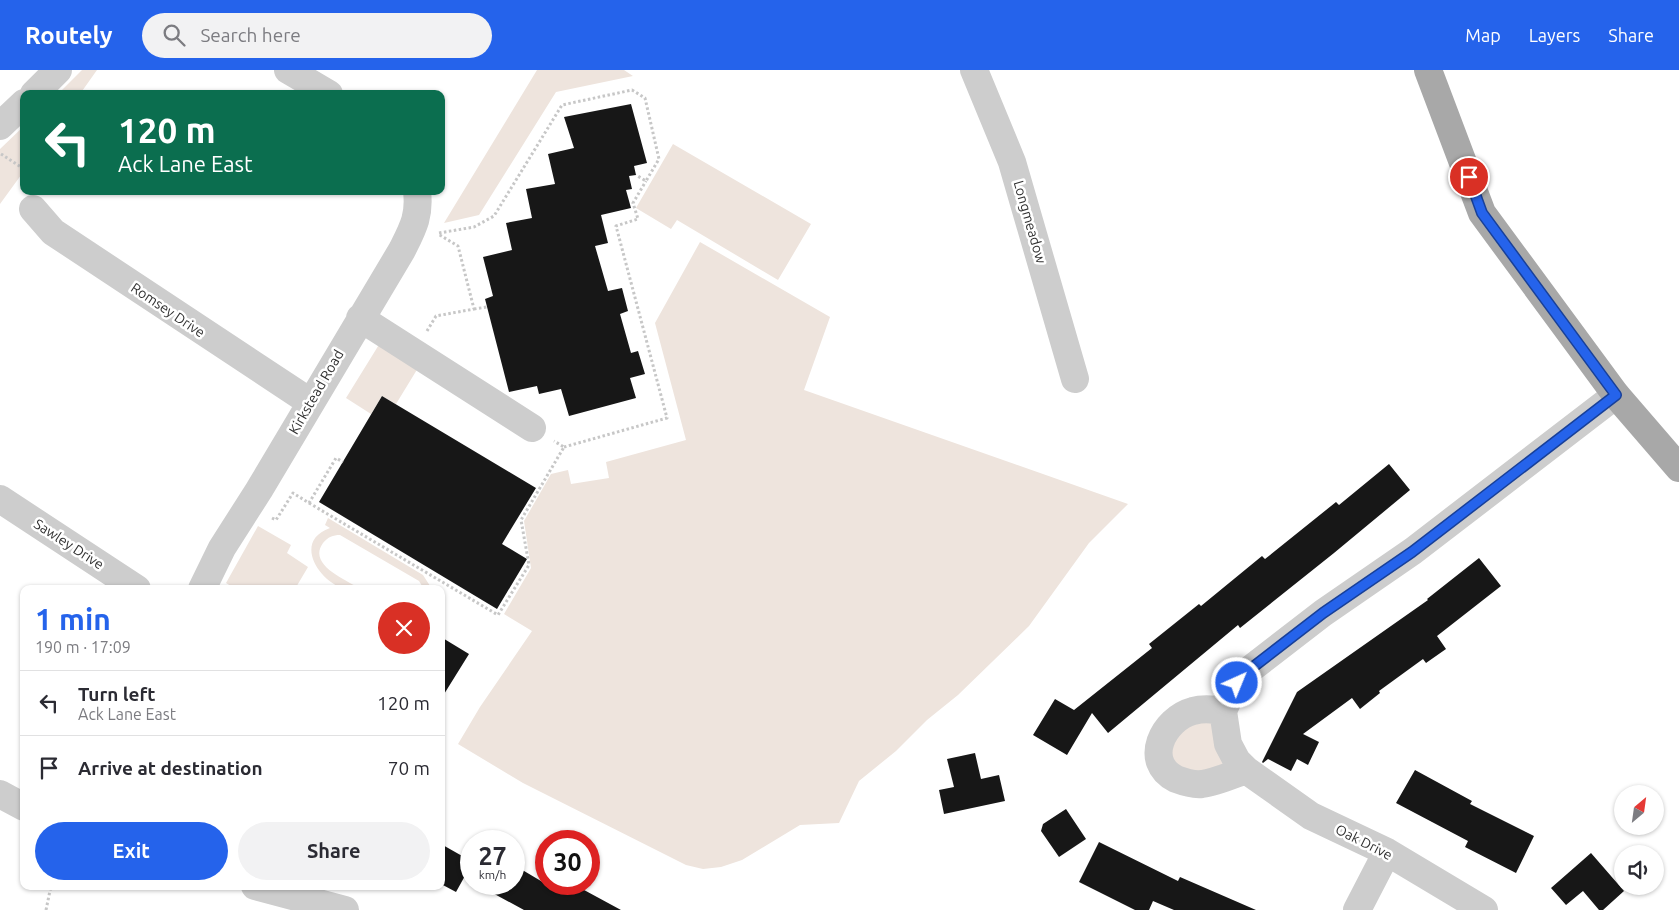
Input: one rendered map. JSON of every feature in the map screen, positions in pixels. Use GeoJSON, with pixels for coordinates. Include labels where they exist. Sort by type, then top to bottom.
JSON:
{"type":"FeatureCollection","features":[{"type":"Feature","properties":{"kind":"main road"},"geometry":{"type":"LineString","coordinates":[[1428,70],[1482,213],[1616,395],[1679,468]]}},
{"type":"Feature","properties":{"kind":"street"},"geometry":{"type":"LineString","coordinates":[[38,90],[58,70]]}},
{"type":"Feature","properties":{"kind":"street"},"geometry":{"type":"LineString","coordinates":[[288,70],[322,90]]}},
{"type":"Feature","properties":{"kind":"street","name":"Longmeadow"},"geometry":{"type":"LineString","coordinates":[[974,70],[1012,162],[1074,379]]}},
{"type":"Feature","properties":{"kind":"street"},"geometry":{"type":"LineString","coordinates":[[0,126],[20,107]]}},
{"type":"Feature","properties":{"kind":"street","name":"Kirkstead Road"},"geometry":{"type":"LineString","coordinates":[[204,585],[222,548],[402,250],[427,228],[418,205],[417,195]]}},
{"type":"Feature","properties":{"kind":"street","name":"Romsey Drive"},"geometry":{"type":"LineString","coordinates":[[33,209],[53,232],[310,402]]}},
{"type":"Feature","properties":{"kind":"street"},"geometry":{"type":"LineString","coordinates":[[360,318],[542,434]]}},
{"type":"Feature","properties":{"kind":"street"},"geometry":{"type":"LineString","coordinates":[[1246,770],[1202,784],[1185,783],[1172,776],[1162,767],[1157,754],[1160,742],[1166,730],[1178,718],[1192,711],[1207,709],[1223,711],[1231,693],[1244,674],[1323,613],[1412,552],[1616,395]]}},
{"type":"Feature","properties":{"kind":"street","name":"Sawley Drive"},"geometry":{"type":"LineString","coordinates":[[0,498],[132,585]]}},
{"type":"Feature","properties":{"kind":"street","name":"Oak Drive"},"geometry":{"type":"LineString","coordinates":[[1223,711],[1228,744],[1236,761],[1246,770],[1311,816],[1387,852],[1484,910]]}},
{"type":"Feature","properties":{"kind":"street"},"geometry":{"type":"LineString","coordinates":[[0,794],[20,805]]}},
{"type":"Feature","properties":{"kind":"street"},"geometry":{"type":"LineString","coordinates":[[1356,910],[1387,852]]}},
{"type":"Feature","properties":{"kind":"street"},"geometry":{"type":"LineString","coordinates":[[288,890],[304,892],[345,910]]}},
{"type":"Feature","properties":{"kind":"path"},"geometry":{"type":"LineString","coordinates":[[250,504],[276,520],[293,493],[498,615],[529,565],[521,520],[564,447],[667,418],[616,226],[638,219],[633,202],[658,159],[645,98],[632,90],[562,105],[494,216],[474,227],[427,228]]}},
{"type":"Feature","properties":{"kind":"path"},"geometry":{"type":"LineString","coordinates":[[0,154],[20,166]]}},
{"type":"Feature","properties":{"kind":"path"},"geometry":{"type":"LineString","coordinates":[[636,175],[646,181]]}},
{"type":"Feature","properties":{"kind":"path"},"geometry":{"type":"LineString","coordinates":[[427,228],[458,246],[474,308]]}},
{"type":"Feature","properties":{"kind":"path"},"geometry":{"type":"LineString","coordinates":[[414,352],[436,316],[487,306]]}},
{"type":"Feature","properties":{"kind":"path"},"geometry":{"type":"LineString","coordinates":[[542,434],[564,447]]}},
{"type":"Feature","properties":{"kind":"path"},"geometry":{"type":"LineString","coordinates":[[309,503],[336,458],[342,462]]}},
{"type":"Feature","properties":{"kind":"path"},"geometry":{"type":"LineString","coordinates":[[46,910],[50,890]]}},
{"type":"Feature","properties":{"kind":"shaded area"},"geometry":{"type":"Polygon","coordinates":[[[82,70],[97,70],[83,90],[62,90],[82,70]]]}},
{"type":"Feature","properties":{"kind":"shaded area"},"geometry":{"type":"Polygon","coordinates":[[[537,70],[624,70],[633,76],[556,92],[479,215],[444,223],[537,70]]]}},
{"type":"Feature","properties":{"kind":"shaded area"},"geometry":{"type":"Polygon","coordinates":[[[20,130],[20,176],[0,204],[0,149],[20,130]]]}},
{"type":"Feature","properties":{"kind":"shaded area"},"geometry":{"type":"Polygon","coordinates":[[[673,144],[811,224],[778,280],[677,220],[671,229],[636,208],[673,144]]]}},
{"type":"Feature","properties":{"kind":"shaded area"},"geometry":{"type":"Polygon","coordinates":[[[700,242],[830,317],[804,390],[1128,504],[1089,543],[1029,626],[958,695],[927,720],[896,751],[859,781],[839,823],[800,825],[742,860],[721,867],[703,869],[686,865],[523,783],[458,744],[480,707],[532,631],[504,614],[531,568],[524,521],[551,474],[568,470],[571,484],[609,478],[606,462],[686,440],[655,323],[700,242]]]}},
{"type":"Feature","properties":{"kind":"shaded area"},"geometry":{"type":"Polygon","coordinates":[[[380,343],[418,368],[396,404],[382,396],[371,414],[346,398],[380,343]]]}},
{"type":"Feature","properties":{"kind":"shaded area"},"geometry":{"type":"Polygon","coordinates":[[[328,518],[423,575],[429,585],[422,585],[419,581],[340,535],[327,539],[319,551],[324,565],[354,585],[335,585],[319,570],[311,551],[313,542],[319,534],[330,528],[325,525],[328,518]]]}},
{"type":"Feature","properties":{"kind":"shaded area"},"geometry":{"type":"Polygon","coordinates":[[[258,526],[291,545],[287,553],[308,567],[297,585],[229,585],[226,583],[258,526]]]}},
{"type":"Feature","properties":{"kind":"shaded area"},"geometry":{"type":"Polygon","coordinates":[[[1207,709],[1237,761],[1185,783],[1160,742],[1207,709]]]}},
{"type":"Feature","properties":{"kind":"building"},"geometry":{"type":"Polygon","coordinates":[[[631,104],[647,163],[634,166],[636,175],[629,176],[632,189],[626,190],[631,208],[601,215],[608,243],[595,246],[608,291],[622,288],[628,311],[620,314],[631,353],[638,351],[645,374],[630,378],[636,398],[569,416],[561,389],[539,394],[537,386],[509,392],[485,299],[493,296],[483,257],[512,250],[506,223],[532,218],[526,189],[555,184],[548,154],[574,148],[564,117],[631,104]]]}},
{"type":"Feature","properties":{"kind":"building"},"geometry":{"type":"Polygon","coordinates":[[[382,396],[536,488],[502,544],[527,559],[497,609],[319,502],[382,396]]]}},
{"type":"Feature","properties":{"kind":"building"},"geometry":{"type":"Polygon","coordinates":[[[1389,464],[1410,490],[1240,628],[1238,625],[1108,733],[1092,713],[1067,755],[1033,735],[1055,699],[1074,710],[1152,648],[1149,644],[1199,604],[1201,606],[1262,556],[1265,559],[1336,502],[1339,505],[1389,464]]]}},
{"type":"Feature","properties":{"kind":"building"},"geometry":{"type":"Polygon","coordinates":[[[1479,558],[1501,586],[1437,636],[1446,649],[1426,663],[1423,659],[1379,691],[1380,693],[1360,709],[1352,698],[1303,734],[1319,742],[1308,765],[1297,759],[1291,771],[1268,759],[1262,762],[1297,692],[1428,600],[1479,558]]]}},
{"type":"Feature","properties":{"kind":"building"},"geometry":{"type":"Polygon","coordinates":[[[445,639],[469,654],[445,693],[445,639]]]}},
{"type":"Feature","properties":{"kind":"building"},"geometry":{"type":"Polygon","coordinates":[[[975,753],[981,779],[999,775],[1005,801],[944,814],[939,790],[954,787],[947,759],[975,753]]]}},
{"type":"Feature","properties":{"kind":"building"},"geometry":{"type":"Polygon","coordinates":[[[1415,770],[1472,801],[1470,804],[1534,836],[1516,873],[1465,847],[1468,841],[1396,803],[1415,770]]]}},
{"type":"Feature","properties":{"kind":"building"},"geometry":{"type":"Polygon","coordinates":[[[1066,809],[1086,839],[1059,857],[1041,831],[1043,824],[1066,809]]]}},
{"type":"Feature","properties":{"kind":"building"},"geometry":{"type":"Polygon","coordinates":[[[1099,842],[1178,881],[1180,877],[1256,910],[1174,910],[1153,901],[1149,910],[1135,910],[1079,882],[1099,842]]]}},
{"type":"Feature","properties":{"kind":"building"},"geometry":{"type":"Polygon","coordinates":[[[445,846],[460,855],[460,885],[456,892],[445,886],[445,846]]]}},
{"type":"Feature","properties":{"kind":"building"},"geometry":{"type":"Polygon","coordinates":[[[1591,853],[1614,879],[1614,895],[1620,895],[1603,910],[1599,910],[1583,891],[1566,905],[1551,888],[1591,853]]]}},
{"type":"Feature","properties":{"kind":"building"},"geometry":{"type":"Polygon","coordinates":[[[525,872],[535,877],[535,895],[593,895],[621,910],[524,910],[496,895],[525,895],[525,872]]]}},
{"type":"Feature","properties":{"kind":"route"},"geometry":{"type":"LineString","coordinates":[[1237,683],[1244,674],[1323,613],[1412,552],[1616,395],[1482,213],[1469,177]]}}]}
